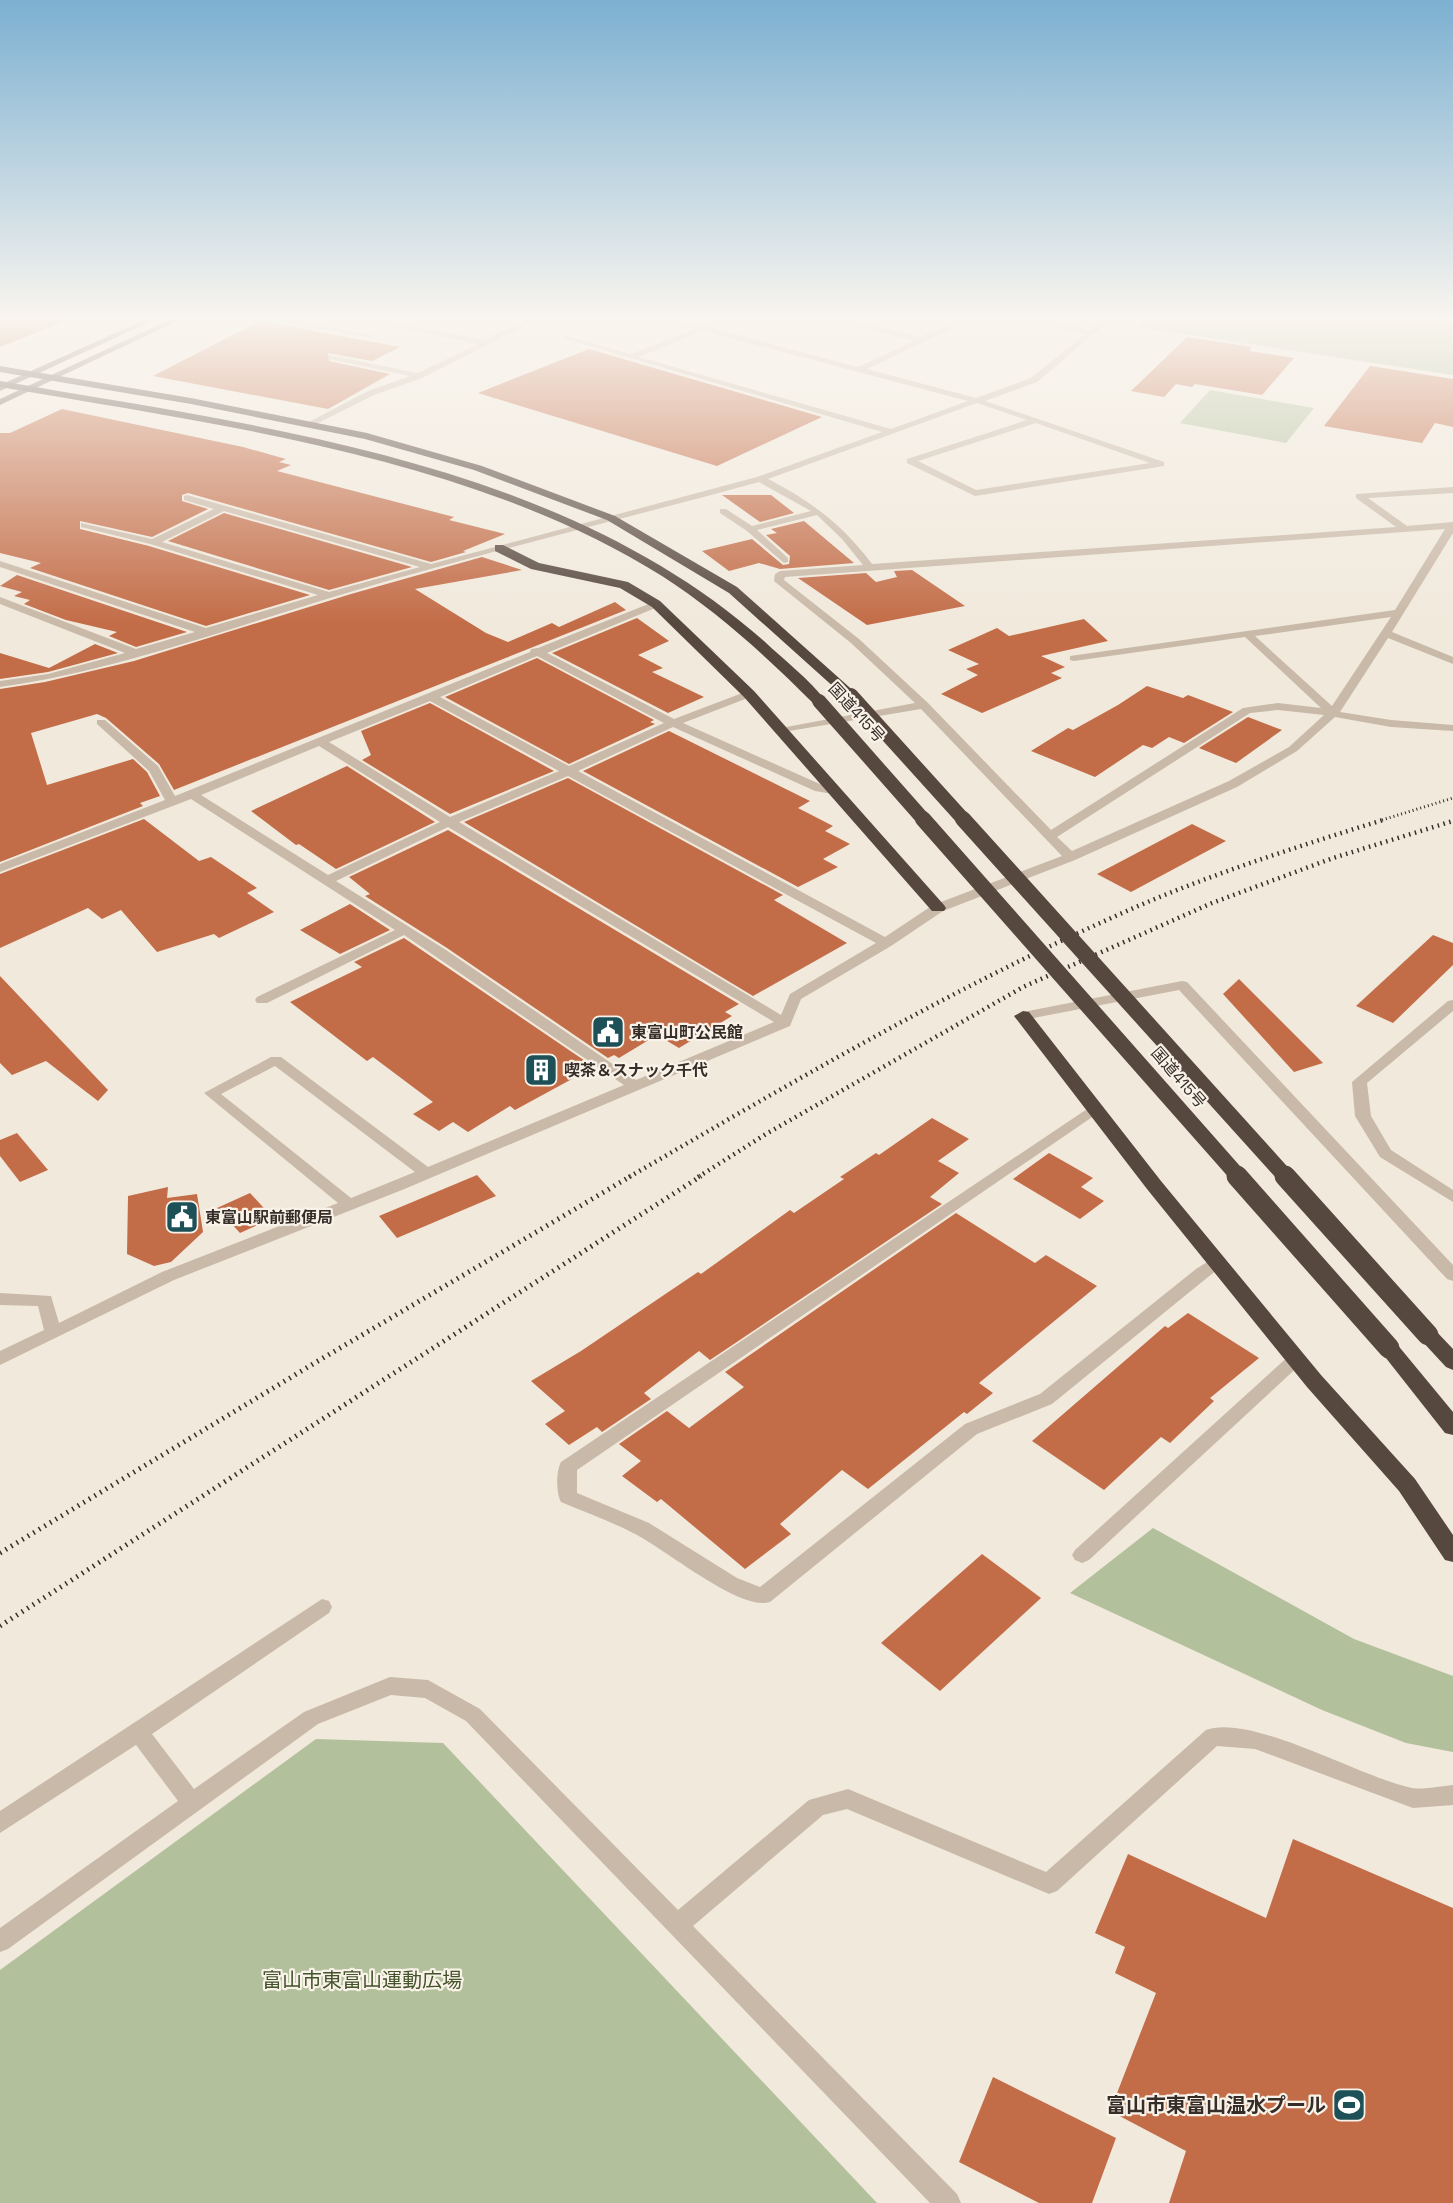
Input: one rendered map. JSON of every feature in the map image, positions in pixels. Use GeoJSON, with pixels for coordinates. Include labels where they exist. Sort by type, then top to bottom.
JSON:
{"type":"FeatureCollection","features":[{"type":"Feature","properties":{"kind":"highway","name":"国道415号"},"geometry":{"type":"LineString","coordinates":[[189,418],[323,442],[493,492],[577,527],[642,560],[682,584],[770,653],[819,701],[1389,1348],[1453,1426]]}},
{"type":"Feature","properties":{"kind":"highway","name":"国道415号"},"geometry":{"type":"LineString","coordinates":[[275,418],[367,436],[458,462],[611,518],[733,590],[851,695],[1453,1362]]}},
{"type":"Feature","properties":{"kind":"highway"},"geometry":{"type":"LineString","coordinates":[[499,548],[535,566],[624,585],[656,604],[749,694],[938,908]]}},
{"type":"Feature","properties":{"kind":"highway"},"geometry":{"type":"LineString","coordinates":[[1023,1016],[1218,1263],[1407,1485],[1453,1553]]}},
{"type":"Feature","properties":{"kind":"street"},"geometry":{"type":"LineString","coordinates":[[309,424],[321,418]]}},
{"type":"Feature","properties":{"kind":"street"},"geometry":{"type":"LineString","coordinates":[[843,418],[889,431]]}},
{"type":"Feature","properties":{"kind":"street"},"geometry":{"type":"LineString","coordinates":[[0,684],[48,678],[329,595],[760,479],[928,418]]}},
{"type":"Feature","properties":{"kind":"street"},"geometry":{"type":"LineString","coordinates":[[1029,418],[1036,420],[1161,464],[975,493],[910,461],[1036,420]]}},
{"type":"Feature","properties":{"kind":"street"},"geometry":{"type":"LineString","coordinates":[[760,479],[804,500],[819,512],[848,536],[869,567]]}},
{"type":"Feature","properties":{"kind":"street"},"geometry":{"type":"LineString","coordinates":[[1407,531],[1359,496],[1453,490]]}},
{"type":"Feature","properties":{"kind":"street"},"geometry":{"type":"LineString","coordinates":[[187,498],[430,567]]}},
{"type":"Feature","properties":{"kind":"street"},"geometry":{"type":"LineString","coordinates":[[153,543],[223,508]]}},
{"type":"Feature","properties":{"kind":"street"},"geometry":{"type":"LineString","coordinates":[[723,512],[750,528],[784,560]]}},
{"type":"Feature","properties":{"kind":"street"},"geometry":{"type":"LineString","coordinates":[[750,528],[819,512]]}},
{"type":"Feature","properties":{"kind":"street"},"geometry":{"type":"LineString","coordinates":[[84,525],[329,595]]}},
{"type":"Feature","properties":{"kind":"street"},"geometry":{"type":"LineString","coordinates":[[1071,857],[924,705],[855,640],[779,581],[780,574],[1453,526]]}},
{"type":"Feature","properties":{"kind":"street"},"geometry":{"type":"LineString","coordinates":[[0,1358],[168,1276],[426,1173],[785,1023],[795,997],[886,943],[938,908],[1071,857],[1233,784],[1293,749],[1333,713],[1348,694],[1453,526]]}},
{"type":"Feature","properties":{"kind":"street"},"geometry":{"type":"LineString","coordinates":[[1442,543],[1453,548]]}},
{"type":"Feature","properties":{"kind":"street"},"geometry":{"type":"LineString","coordinates":[[0,564],[207,632]]}},
{"type":"Feature","properties":{"kind":"street"},"geometry":{"type":"LineString","coordinates":[[0,600],[135,653]]}},
{"type":"Feature","properties":{"kind":"street"},"geometry":{"type":"LineString","coordinates":[[0,868],[192,794],[432,697],[535,651],[656,604]]}},
{"type":"Feature","properties":{"kind":"street"},"geometry":{"type":"LineString","coordinates":[[1074,658],[1397,613]]}},
{"type":"Feature","properties":{"kind":"street"},"geometry":{"type":"LineString","coordinates":[[1385,633],[1453,661]]}},
{"type":"Feature","properties":{"kind":"street"},"geometry":{"type":"LineString","coordinates":[[1248,634],[1333,713]]}},
{"type":"Feature","properties":{"kind":"street"},"geometry":{"type":"LineString","coordinates":[[535,651],[673,723],[819,788],[832,790]]}},
{"type":"Feature","properties":{"kind":"street"},"geometry":{"type":"LineString","coordinates":[[325,881],[449,822],[569,771],[673,723],[749,694]]}},
{"type":"Feature","properties":{"kind":"street"},"geometry":{"type":"LineString","coordinates":[[432,697],[886,943]]}},
{"type":"Feature","properties":{"kind":"street"},"geometry":{"type":"LineString","coordinates":[[781,731],[924,705]]}},
{"type":"Feature","properties":{"kind":"street"},"geometry":{"type":"LineString","coordinates":[[1050,836],[1246,710],[1267,705],[1333,713],[1372,722],[1453,728]]}},
{"type":"Feature","properties":{"kind":"street"},"geometry":{"type":"LineString","coordinates":[[101,722],[154,769],[172,801]]}},
{"type":"Feature","properties":{"kind":"street"},"geometry":{"type":"LineString","coordinates":[[320,742],[785,1023]]}},
{"type":"Feature","properties":{"kind":"street"},"geometry":{"type":"LineString","coordinates":[[192,794],[405,930],[634,1085]]}},
{"type":"Feature","properties":{"kind":"street"},"geometry":{"type":"LineString","coordinates":[[262,1000],[405,930]]}},
{"type":"Feature","properties":{"kind":"street"},"geometry":{"type":"LineString","coordinates":[[1023,1016],[1182,985],[1453,1275]]}},
{"type":"Feature","properties":{"kind":"street"},"geometry":{"type":"LineString","coordinates":[[1453,1004],[1359,1082],[1364,1116],[1385,1153],[1453,1197]]}},
{"type":"Feature","properties":{"kind":"street"},"geometry":{"type":"LineString","coordinates":[[349,1204],[211,1093],[276,1060],[426,1173]]}},
{"type":"Feature","properties":{"kind":"street"},"geometry":{"type":"LineString","coordinates":[[1096,1108],[568,1467],[568,1497],[642,1528],[730,1584],[763,1596],[971,1429],[1047,1399],[1202,1273],[1218,1263]]}},
{"type":"Feature","properties":{"kind":"street"},"geometry":{"type":"LineString","coordinates":[[0,1299],[45,1300],[53,1333]]}},
{"type":"Feature","properties":{"kind":"street"},"geometry":{"type":"LineString","coordinates":[[1082,1555],[1297,1358]]}},
{"type":"Feature","properties":{"kind":"street"},"geometry":{"type":"LineString","coordinates":[[0,1823],[321,1607]]}},
{"type":"Feature","properties":{"kind":"street"},"geometry":{"type":"LineString","coordinates":[[0,1941],[311,1718],[390,1686],[428,1689],[473,1715],[948,2203]]}},
{"type":"Feature","properties":{"kind":"street"},"geometry":{"type":"LineString","coordinates":[[138,1732],[192,1803]]}},
{"type":"Feature","properties":{"kind":"street"},"geometry":{"type":"LineString","coordinates":[[677,1925],[817,1807],[848,1799],[1049,1884],[1213,1736],[1255,1740],[1413,1798],[1453,1795]]}},
{"type":"Feature","properties":{"kind":"green space"},"geometry":{"type":"Polygon","coordinates":[[[1185,418],[1306,418],[1286,443],[1180,423],[1185,418]]]}},
{"type":"Feature","properties":{"kind":"green space"},"geometry":{"type":"Polygon","coordinates":[[[1153,1528],[1354,1639],[1453,1676],[1453,1752],[1406,1743],[1322,1710],[1070,1593],[1153,1528]]]}},
{"type":"Feature","properties":{"kind":"green space","name":"富山市東富山運動広場"},"geometry":{"type":"Polygon","coordinates":[[[316,1739],[443,1743],[877,2203],[0,2203],[0,1970],[316,1739]]]}},
{"type":"Feature","properties":{"kind":"building"},"geometry":{"type":"Polygon","coordinates":[[[43,418],[104,418],[243,447],[286,459],[279,462],[291,465],[277,471],[454,517],[449,520],[505,534],[463,551],[466,552],[431,562],[188,493],[182,495],[182,501],[208,509],[152,537],[80,521],[80,529],[149,546],[310,595],[206,626],[30,568],[41,563],[0,553],[0,433],[10,433],[43,418]]]}},
{"type":"Feature","properties":{"kind":"building"},"geometry":{"type":"Polygon","coordinates":[[[559,418],[820,418],[717,466],[559,418]]]}},
{"type":"Feature","properties":{"kind":"building"},"geometry":{"type":"Polygon","coordinates":[[[1330,418],[1453,418],[1453,427],[1435,423],[1422,443],[1324,426],[1330,418]]]}},
{"type":"Feature","properties":{"kind":"building"},"geometry":{"type":"Polygon","coordinates":[[[722,495],[771,495],[794,513],[760,522],[722,495]]]}},
{"type":"Feature","properties":{"kind":"building"},"geometry":{"type":"Polygon","coordinates":[[[224,513],[412,567],[329,590],[168,541],[224,513]]]}},
{"type":"Feature","properties":{"kind":"building"},"geometry":{"type":"Polygon","coordinates":[[[804,521],[854,563],[780,569],[759,563],[729,571],[702,551],[752,539],[783,565],[789,564],[790,556],[766,535],[777,533],[771,529],[804,521]]]}},
{"type":"Feature","properties":{"kind":"building"},"geometry":{"type":"Polygon","coordinates":[[[482,557],[522,570],[415,589],[486,633],[508,642],[552,623],[559,627],[615,602],[626,610],[174,790],[159,764],[106,718],[97,714],[31,733],[47,785],[133,759],[147,772],[160,796],[140,803],[143,806],[0,862],[0,689],[45,682],[134,661],[351,594],[482,557]]]}},
{"type":"Feature","properties":{"kind":"building"},"geometry":{"type":"Polygon","coordinates":[[[912,570],[965,606],[867,625],[798,578],[866,573],[876,582],[897,577],[894,571],[912,570]]]}},
{"type":"Feature","properties":{"kind":"building"},"geometry":{"type":"Polygon","coordinates":[[[17,575],[187,632],[136,647],[109,636],[117,632],[66,620],[24,604],[30,600],[14,596],[22,592],[0,586],[17,575]]]}},
{"type":"Feature","properties":{"kind":"building"},"geometry":{"type":"Polygon","coordinates":[[[637,618],[669,641],[638,655],[663,668],[652,672],[704,697],[668,713],[552,653],[637,618]]]}},
{"type":"Feature","properties":{"kind":"building"},"geometry":{"type":"Polygon","coordinates":[[[1084,619],[1108,641],[1041,656],[1065,667],[1051,673],[1062,678],[982,713],[941,694],[978,675],[966,669],[979,664],[948,650],[997,628],[1009,636],[1084,619]]]}},
{"type":"Feature","properties":{"kind":"building"},"geometry":{"type":"Polygon","coordinates":[[[95,644],[118,653],[48,672],[0,679],[0,653],[49,668],[95,644]]]}},
{"type":"Feature","properties":{"kind":"building"},"geometry":{"type":"Polygon","coordinates":[[[537,658],[654,720],[650,722],[655,724],[569,764],[445,697],[537,658]]]}},
{"type":"Feature","properties":{"kind":"building"},"geometry":{"type":"Polygon","coordinates":[[[1147,686],[1183,698],[1188,695],[1233,712],[1184,743],[1169,737],[1152,748],[1143,745],[1095,777],[1031,751],[1068,728],[1073,730],[1118,705],[1147,686]]]}},
{"type":"Feature","properties":{"kind":"building"},"geometry":{"type":"Polygon","coordinates":[[[430,703],[554,771],[450,814],[362,760],[371,755],[361,731],[430,703]]]}},
{"type":"Feature","properties":{"kind":"building"},"geometry":{"type":"Polygon","coordinates":[[[1248,717],[1282,730],[1236,763],[1199,748],[1248,717]]]}},
{"type":"Feature","properties":{"kind":"building"},"geometry":{"type":"Polygon","coordinates":[[[669,731],[810,801],[798,808],[833,826],[825,831],[850,844],[823,859],[838,867],[798,887],[583,771],[669,731]]]}},
{"type":"Feature","properties":{"kind":"building"},"geometry":{"type":"Polygon","coordinates":[[[347,766],[435,822],[336,869],[299,844],[296,845],[251,811],[347,766]]]}},
{"type":"Feature","properties":{"kind":"building"},"geometry":{"type":"Polygon","coordinates":[[[568,778],[783,895],[774,900],[847,943],[753,996],[464,822],[568,778]]]}},
{"type":"Feature","properties":{"kind":"building"},"geometry":{"type":"Polygon","coordinates":[[[144,819],[199,861],[211,857],[257,888],[247,893],[274,912],[219,938],[214,934],[157,952],[121,910],[102,919],[88,908],[0,948],[0,874],[144,819]]]}},
{"type":"Feature","properties":{"kind":"building"},"geometry":{"type":"Polygon","coordinates":[[[1192,824],[1226,841],[1131,892],[1097,874],[1192,824]]]}},
{"type":"Feature","properties":{"kind":"building"},"geometry":{"type":"Polygon","coordinates":[[[448,830],[739,1004],[725,1012],[732,1016],[679,1048],[657,1035],[619,1058],[614,1055],[608,1058],[447,948],[365,896],[370,894],[349,877],[448,830]]]}},
{"type":"Feature","properties":{"kind":"building"},"geometry":{"type":"Polygon","coordinates":[[[350,904],[390,930],[340,954],[300,930],[350,904]]]}},
{"type":"Feature","properties":{"kind":"building"},"geometry":{"type":"Polygon","coordinates":[[[1433,935],[1453,943],[1453,965],[1393,1023],[1356,1006],[1433,935]]]}},
{"type":"Feature","properties":{"kind":"building"},"geometry":{"type":"Polygon","coordinates":[[[404,938],[594,1067],[515,1110],[510,1106],[468,1132],[453,1122],[439,1131],[413,1114],[433,1102],[373,1057],[367,1061],[290,1002],[362,967],[354,962],[404,938]]]}},
{"type":"Feature","properties":{"kind":"building"},"geometry":{"type":"Polygon","coordinates":[[[0,976],[108,1090],[98,1101],[46,1061],[12,1075],[0,1063],[0,976]]]}},
{"type":"Feature","properties":{"kind":"building"},"geometry":{"type":"Polygon","coordinates":[[[1239,979],[1323,1063],[1294,1072],[1223,994],[1239,979]]]}},
{"type":"Feature","properties":{"kind":"building"},"geometry":{"type":"Polygon","coordinates":[[[932,1118],[969,1139],[938,1161],[959,1173],[930,1197],[942,1204],[710,1360],[699,1351],[644,1393],[651,1399],[602,1432],[597,1427],[569,1445],[545,1424],[565,1411],[531,1381],[581,1351],[698,1272],[701,1274],[790,1210],[794,1213],[844,1179],[840,1177],[876,1153],[879,1155],[932,1118]]]}},
{"type":"Feature","properties":{"kind":"building"},"geometry":{"type":"Polygon","coordinates":[[[17,1133],[48,1170],[20,1182],[0,1156],[0,1140],[17,1133]]]}},
{"type":"Feature","properties":{"kind":"building"},"geometry":{"type":"Polygon","coordinates":[[[1049,1153],[1093,1178],[1081,1187],[1104,1201],[1080,1219],[1013,1179],[1049,1153]]]}},
{"type":"Feature","properties":{"kind":"building"},"geometry":{"type":"Polygon","coordinates":[[[477,1175],[496,1196],[397,1238],[379,1216],[477,1175]]]}},
{"type":"Feature","properties":{"kind":"building"},"geometry":{"type":"Polygon","coordinates":[[[168,1187],[167,1198],[197,1194],[203,1232],[171,1262],[154,1266],[127,1254],[128,1196],[168,1187]]]}},
{"type":"Feature","properties":{"kind":"building"},"geometry":{"type":"Polygon","coordinates":[[[250,1193],[273,1218],[240,1233],[217,1208],[250,1193]]]}},
{"type":"Feature","properties":{"kind":"building"},"geometry":{"type":"Polygon","coordinates":[[[956,1213],[1035,1263],[1046,1255],[1097,1286],[979,1383],[993,1393],[967,1414],[964,1412],[868,1489],[842,1470],[780,1524],[791,1534],[745,1569],[661,1499],[657,1502],[622,1476],[641,1461],[619,1444],[667,1411],[689,1428],[744,1387],[725,1372],[956,1213]]]}},
{"type":"Feature","properties":{"kind":"building"},"geometry":{"type":"Polygon","coordinates":[[[1188,1313],[1259,1358],[1210,1398],[1214,1401],[1170,1443],[1161,1437],[1104,1490],[1032,1441],[1165,1326],[1168,1328],[1188,1313]]]}},
{"type":"Feature","properties":{"kind":"building"},"geometry":{"type":"Polygon","coordinates":[[[982,1554],[1041,1598],[940,1691],[881,1643],[982,1554]]]}},
{"type":"Feature","properties":{"kind":"building"},"geometry":{"type":"Polygon","coordinates":[[[1293,1839],[1453,1908],[1453,2203],[1169,2203],[1186,2151],[1110,2111],[1156,1993],[1115,1973],[1125,1947],[1095,1933],[1128,1854],[1266,1918],[1293,1839]]]}},
{"type":"Feature","properties":{"kind":"building"},"geometry":{"type":"Polygon","coordinates":[[[993,2077],[1116,2138],[1092,2203],[1039,2203],[959,2162],[993,2077]]]}},
{"type":"Feature","properties":{"kind":"railway"},"geometry":{"type":"LineString","coordinates":[[1382,820],[1453,798]]}},
{"type":"Feature","properties":{"kind":"railway"},"geometry":{"type":"LineString","coordinates":[[629,1177],[926,1009],[1047,948],[1143,904],[1211,877],[1386,819]]}},
{"type":"Feature","properties":{"kind":"railway"},"geometry":{"type":"LineString","coordinates":[[698,1177],[766,1134],[1023,987],[1212,903],[1333,858],[1453,821]]}},
{"type":"Feature","properties":{"kind":"railway"},"geometry":{"type":"LineString","coordinates":[[0,1553],[631,1176]]}},
{"type":"Feature","properties":{"kind":"railway"},"geometry":{"type":"LineString","coordinates":[[0,1626],[701,1176]]}},
{"type":"Feature","properties":{"kind":"place","name":"東富山町公民館"},"geometry":{"type":"Point","coordinates":[608,1032]}},
{"type":"Feature","properties":{"kind":"place","name":"喫茶＆スナック千代"},"geometry":{"type":"Point","coordinates":[541,1070]}},
{"type":"Feature","properties":{"kind":"place","name":"東富山駅前郵便局"},"geometry":{"type":"Point","coordinates":[182,1217]}},
{"type":"Feature","properties":{"kind":"place","name":"富山市東富山温水プール"},"geometry":{"type":"Point","coordinates":[1349,2105]}}]}
